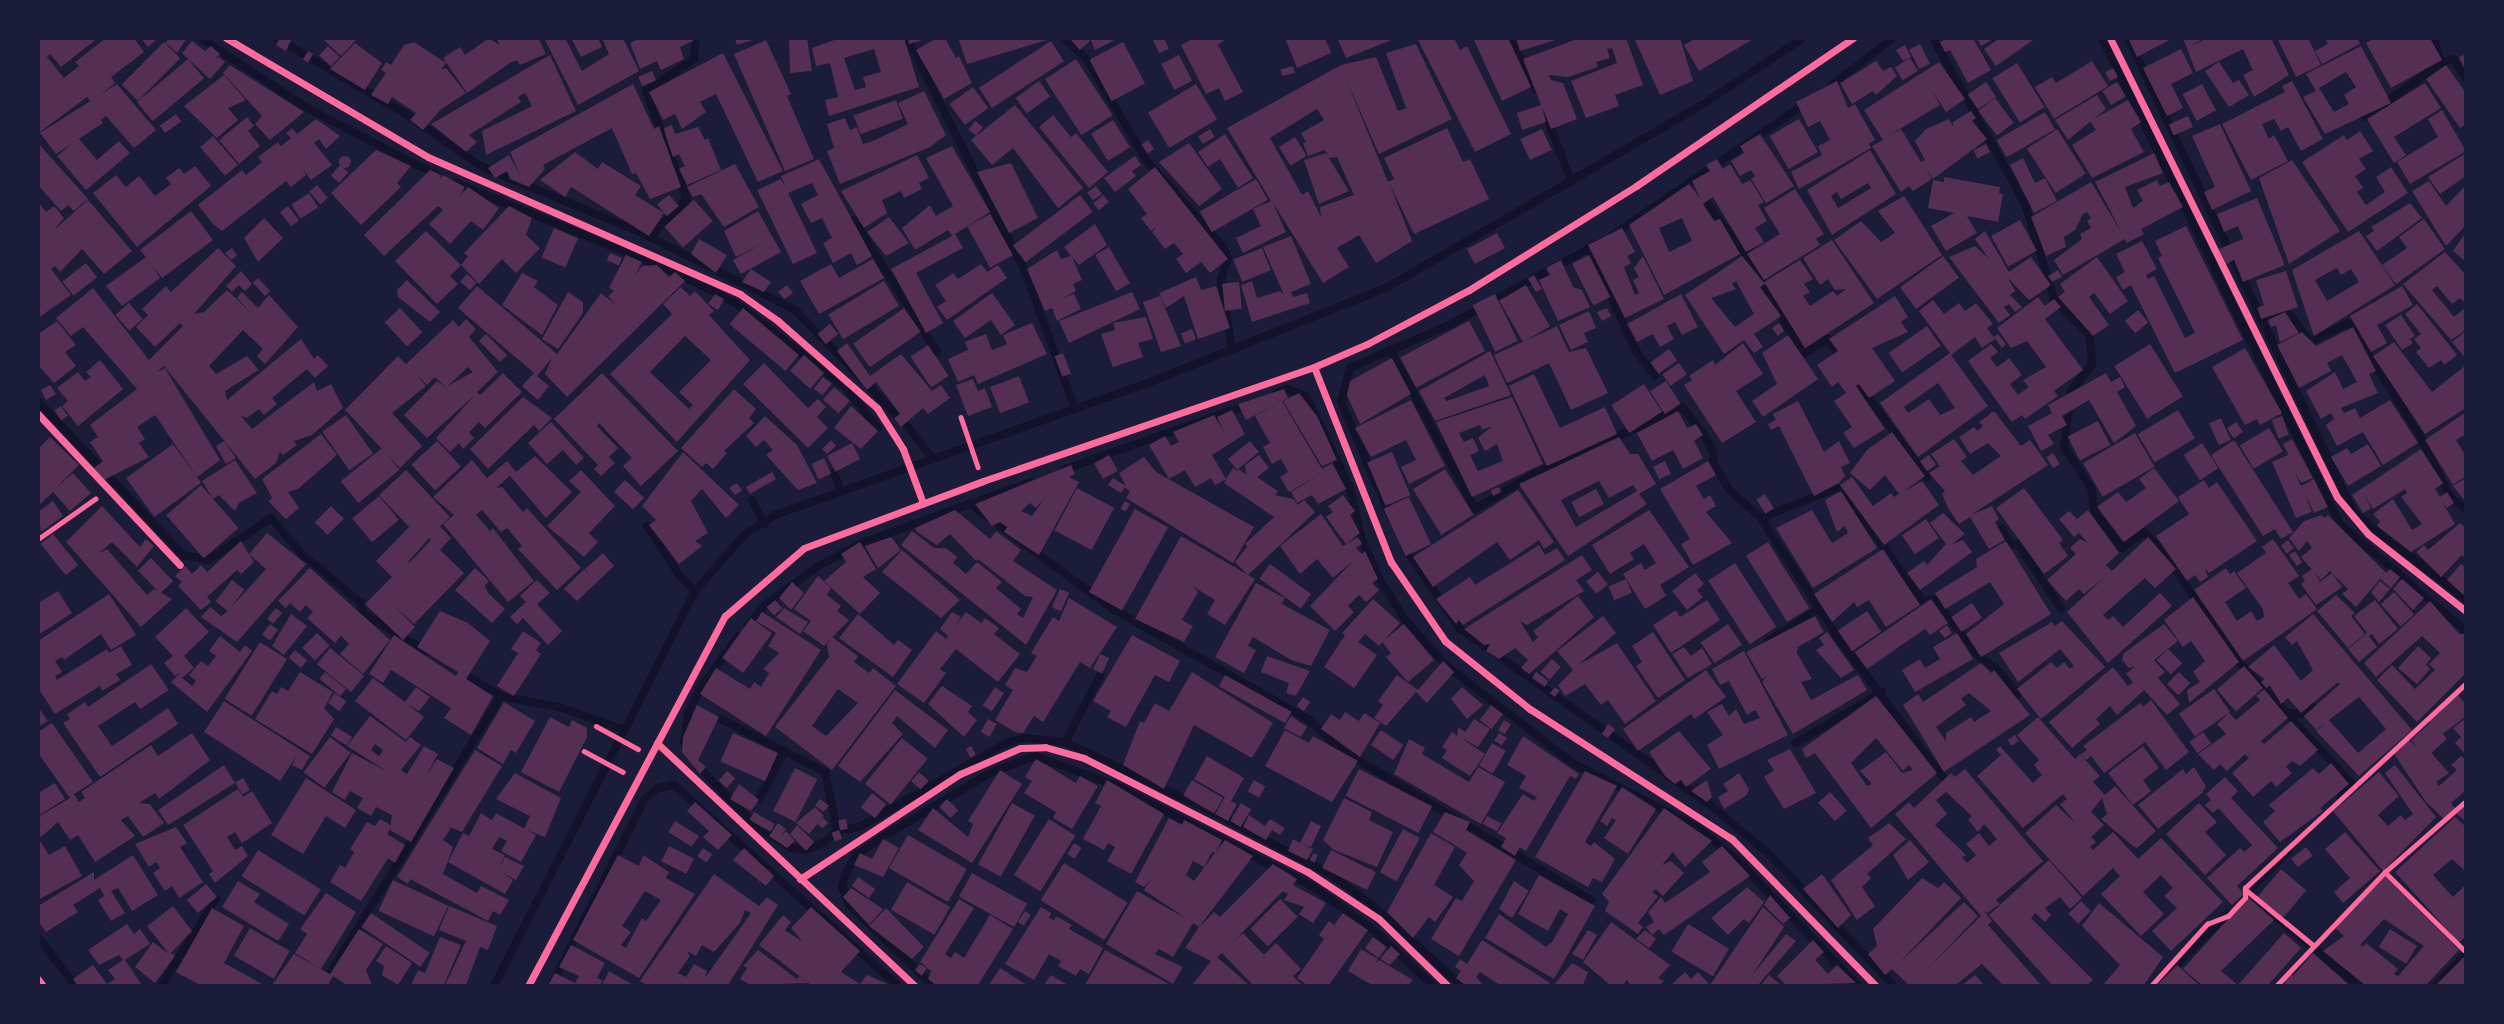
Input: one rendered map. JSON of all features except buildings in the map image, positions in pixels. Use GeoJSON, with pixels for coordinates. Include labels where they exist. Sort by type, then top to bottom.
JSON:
{"type":"FeatureCollection","features":[{"type":"Feature","properties":{"kind":"street"},"geometry":{"type":"LineString","coordinates":[[226,38],[428,157],[740,294],[778,321],[877,408],[902,449],[923,503]]}},
{"type":"Feature","properties":{"kind":"street"},"geometry":{"type":"LineString","coordinates":[[528,985],[725,617],[758,583],[804,548],[923,503],[1314,367],[1469,290],[1636,186],[1853,38]]}},
{"type":"Feature","properties":{"kind":"street"},"geometry":{"type":"LineString","coordinates":[[2110,38],[2337,497],[2368,534],[2466,611]]}},
{"type":"Feature","properties":{"kind":"street"},"geometry":{"type":"LineString","coordinates":[[1314,367],[1391,562],[1445,641],[1530,709],[1731,839],[1876,985]]}},
{"type":"Feature","properties":{"kind":"street"},"geometry":{"type":"LineString","coordinates":[[38,414],[180,565]]}},
{"type":"Feature","properties":{"kind":"street"},"geometry":{"type":"LineString","coordinates":[[657,743],[915,985]]}},
{"type":"Feature","properties":{"kind":"street"},"geometry":{"type":"LineString","coordinates":[[800,879],[960,774],[1020,748],[1045,747],[1096,764],[1308,872],[1379,919],[1448,985]]}},
{"type":"Feature","properties":{"kind":"street"},"geometry":{"type":"LineString","coordinates":[[38,979],[43,985]]}},
{"type":"Feature","properties":{"kind":"path"},"geometry":{"type":"LineString","coordinates":[[961,417],[976,463]]}},
{"type":"Feature","properties":{"kind":"path"},"geometry":{"type":"LineString","coordinates":[[38,539],[109,488]]}},
{"type":"Feature","properties":{"kind":"path"},"geometry":{"type":"LineString","coordinates":[[2151,985],[2207,924],[2228,916],[2245,898],[2245,888],[2466,683]]}},
{"type":"Feature","properties":{"kind":"path"},"geometry":{"type":"LineString","coordinates":[[596,726],[632,745]]}},
{"type":"Feature","properties":{"kind":"path"},"geometry":{"type":"LineString","coordinates":[[584,751],[620,770]]}},
{"type":"Feature","properties":{"kind":"path"},"geometry":{"type":"LineString","coordinates":[[2276,985],[2312,944],[2385,872],[2466,801]]}},
{"type":"Feature","properties":{"kind":"path"},"geometry":{"type":"LineString","coordinates":[[2385,872],[2464,950]]}},
{"type":"Feature","properties":{"kind":"path"},"geometry":{"type":"LineString","coordinates":[[2245,888],[2312,944]]}},
{"type":"Feature","properties":{"kind":"waterway"},"geometry":{"type":"LineString","coordinates":[[201,38],[307,108],[437,175]]}},
{"type":"Feature","properties":{"kind":"waterway"},"geometry":{"type":"LineString","coordinates":[[276,38],[406,114],[482,167],[640,232],[795,310],[909,428],[933,459]]}},
{"type":"Feature","properties":{"kind":"waterway"},"geometry":{"type":"LineString","coordinates":[[650,237],[687,199],[646,91],[694,59],[696,38]]}},
{"type":"Feature","properties":{"kind":"waterway"},"geometry":{"type":"LineString","coordinates":[[907,38],[1025,272],[1075,409]]}},
{"type":"Feature","properties":{"kind":"waterway"},"geometry":{"type":"LineString","coordinates":[[1063,38],[1086,58],[1147,161],[1222,246],[1228,258],[1221,280],[1232,350]]}},
{"type":"Feature","properties":{"kind":"waterway"},"geometry":{"type":"LineString","coordinates":[[1510,38],[1536,90]]}},
{"type":"Feature","properties":{"kind":"waterway"},"geometry":{"type":"LineString","coordinates":[[494,986],[695,591],[744,535],[775,515],[1143,385],[1386,288],[1700,106],[1803,38]]}},
{"type":"Feature","properties":{"kind":"waterway"},"geometry":{"type":"LineString","coordinates":[[1831,86],[1893,38]]}},
{"type":"Feature","properties":{"kind":"waterway"},"geometry":{"type":"LineString","coordinates":[[1933,38],[2025,204],[2054,299],[2090,336],[2092,364],[2071,391],[2064,447],[2091,488],[2095,512],[2122,548],[2144,532],[2160,548],[2241,664],[2352,784],[2341,798]]}},
{"type":"Feature","properties":{"kind":"waterway"},"geometry":{"type":"LineString","coordinates":[[2102,38],[2340,524],[2466,631]]}},
{"type":"Feature","properties":{"kind":"waterway"},"geometry":{"type":"LineString","coordinates":[[2128,38],[2354,513],[2466,599]]}},
{"type":"Feature","properties":{"kind":"waterway"},"geometry":{"type":"LineString","coordinates":[[2365,117],[2441,63],[2433,38]]}},
{"type":"Feature","properties":{"kind":"waterway"},"geometry":{"type":"LineString","coordinates":[[2441,63],[2453,59],[2466,78]]}},
{"type":"Feature","properties":{"kind":"waterway"},"geometry":{"type":"LineString","coordinates":[[1614,234],[1806,103]]}},
{"type":"Feature","properties":{"kind":"waterway"},"geometry":{"type":"LineString","coordinates":[[1546,115],[1571,181]]}},
{"type":"Feature","properties":{"kind":"waterway"},"geometry":{"type":"LineString","coordinates":[[456,183],[679,274],[737,304],[844,386],[878,428]]}},
{"type":"Feature","properties":{"kind":"waterway"},"geometry":{"type":"LineString","coordinates":[[1701,196],[1747,255],[1803,354],[1828,339],[1841,359]]}},
{"type":"Feature","properties":{"kind":"waterway"},"geometry":{"type":"LineString","coordinates":[[854,220],[937,352]]}},
{"type":"Feature","properties":{"kind":"waterway"},"geometry":{"type":"LineString","coordinates":[[1391,518],[1341,402],[1350,368],[1451,324],[1597,244]]}},
{"type":"Feature","properties":{"kind":"waterway"},"geometry":{"type":"LineString","coordinates":[[1588,248],[1636,351],[1655,376]]}},
{"type":"Feature","properties":{"kind":"waterway"},"geometry":{"type":"LineString","coordinates":[[2261,319],[2282,312],[2291,316],[2310,342],[2348,323],[2419,434],[2450,497],[2466,510]]}},
{"type":"Feature","properties":{"kind":"waterway"},"geometry":{"type":"LineString","coordinates":[[1390,349],[1475,509],[1530,476],[1682,407],[1703,433],[1713,452],[1713,462],[1729,490],[1761,518],[1838,638],[1942,776]]}},
{"type":"Feature","properties":{"kind":"waterway"},"geometry":{"type":"LineString","coordinates":[[1852,375],[1927,477]]}},
{"type":"Feature","properties":{"kind":"waterway"},"geometry":{"type":"LineString","coordinates":[[1277,393],[1287,389],[1306,396],[1350,488],[1362,540],[1381,582],[1406,621],[1448,667],[1574,764],[1697,827],[1738,861],[1858,986]]}},
{"type":"Feature","properties":{"kind":"waterway"},"geometry":{"type":"LineString","coordinates":[[38,401],[183,555],[208,560],[271,518],[301,553],[360,602],[363,613],[426,651]]}},
{"type":"Feature","properties":{"kind":"waterway"},"geometry":{"type":"LineString","coordinates":[[1063,470],[1249,404]]}},
{"type":"Feature","properties":{"kind":"waterway"},"geometry":{"type":"LineString","coordinates":[[834,473],[841,492]]}},
{"type":"Feature","properties":{"kind":"waterway"},"geometry":{"type":"LineString","coordinates":[[747,626],[765,605],[818,566],[867,541],[1031,482]]}},
{"type":"Feature","properties":{"kind":"waterway"},"geometry":{"type":"LineString","coordinates":[[1761,518],[1836,488],[1842,490],[1923,601],[1934,599],[1981,658],[1996,668],[2018,694]]}},
{"type":"Feature","properties":{"kind":"waterway"},"geometry":{"type":"LineString","coordinates":[[752,500],[764,524]]}},
{"type":"Feature","properties":{"kind":"waterway"},"geometry":{"type":"LineString","coordinates":[[969,503],[1113,609],[1309,720],[1340,749],[1591,900]]}},
{"type":"Feature","properties":{"kind":"waterway"},"geometry":{"type":"LineString","coordinates":[[647,526],[680,576],[695,591]]}},
{"type":"Feature","properties":{"kind":"waterway"},"geometry":{"type":"LineString","coordinates":[[2002,529],[2011,545],[2018,544],[2061,608]]}},
{"type":"Feature","properties":{"kind":"waterway"},"geometry":{"type":"LineString","coordinates":[[1404,546],[1459,628],[1710,805],[1770,855],[1894,986]]}},
{"type":"Feature","properties":{"kind":"waterway"},"geometry":{"type":"LineString","coordinates":[[1769,640],[1819,609]]}},
{"type":"Feature","properties":{"kind":"waterway"},"geometry":{"type":"LineString","coordinates":[[684,743],[688,714],[700,688],[739,636]]}},
{"type":"Feature","properties":{"kind":"waterway"},"geometry":{"type":"LineString","coordinates":[[461,672],[501,696],[562,708],[625,730]]}},
{"type":"Feature","properties":{"kind":"waterway"},"geometry":{"type":"LineString","coordinates":[[1065,742],[1100,676]]}},
{"type":"Feature","properties":{"kind":"waterway"},"geometry":{"type":"LineString","coordinates":[[1796,743],[1882,692]]}},
{"type":"Feature","properties":{"kind":"waterway"},"geometry":{"type":"LineString","coordinates":[[330,973],[501,696]]}},
{"type":"Feature","properties":{"kind":"waterway"},"geometry":{"type":"LineString","coordinates":[[2290,713],[2300,714],[2312,706]]}},
{"type":"Feature","properties":{"kind":"waterway"},"geometry":{"type":"LineString","coordinates":[[721,719],[825,772],[837,831]]}},
{"type":"Feature","properties":{"kind":"waterway"},"geometry":{"type":"LineString","coordinates":[[697,765],[757,827],[791,848],[805,850],[825,842],[837,831],[859,827],[1008,742],[1025,738],[1065,742],[1213,812],[1330,874],[1371,904],[1462,986]]}},
{"type":"Feature","properties":{"kind":"waterway"},"geometry":{"type":"LineString","coordinates":[[759,799],[785,750]]}},
{"type":"Feature","properties":{"kind":"waterway"},"geometry":{"type":"LineString","coordinates":[[933,986],[849,905],[842,887],[845,875],[856,855],[881,838],[990,773],[1035,756],[1115,785],[1315,888],[1373,930],[1434,986]]}},
{"type":"Feature","properties":{"kind":"waterway"},"geometry":{"type":"LineString","coordinates":[[551,986],[644,800],[658,788],[674,785],[898,986]]}},
{"type":"Feature","properties":{"kind":"waterway"},"geometry":{"type":"LineString","coordinates":[[2243,897],[2290,849]]}},
{"type":"Feature","properties":{"kind":"waterway"},"geometry":{"type":"LineString","coordinates":[[2247,893],[2359,986]]}},
{"type":"Feature","properties":{"kind":"waterway"},"geometry":{"type":"LineString","coordinates":[[161,986],[216,899]]}},
{"type":"Feature","properties":{"kind":"waterway"},"geometry":{"type":"LineString","coordinates":[[2155,986],[2227,914]]}},
{"type":"Feature","properties":{"kind":"waterway"},"geometry":{"type":"LineString","coordinates":[[38,937],[75,986]]}},
{"type":"Feature","properties":{"kind":"waterway"},"geometry":{"type":"LineString","coordinates":[[2435,986],[2466,954]]}}]}
